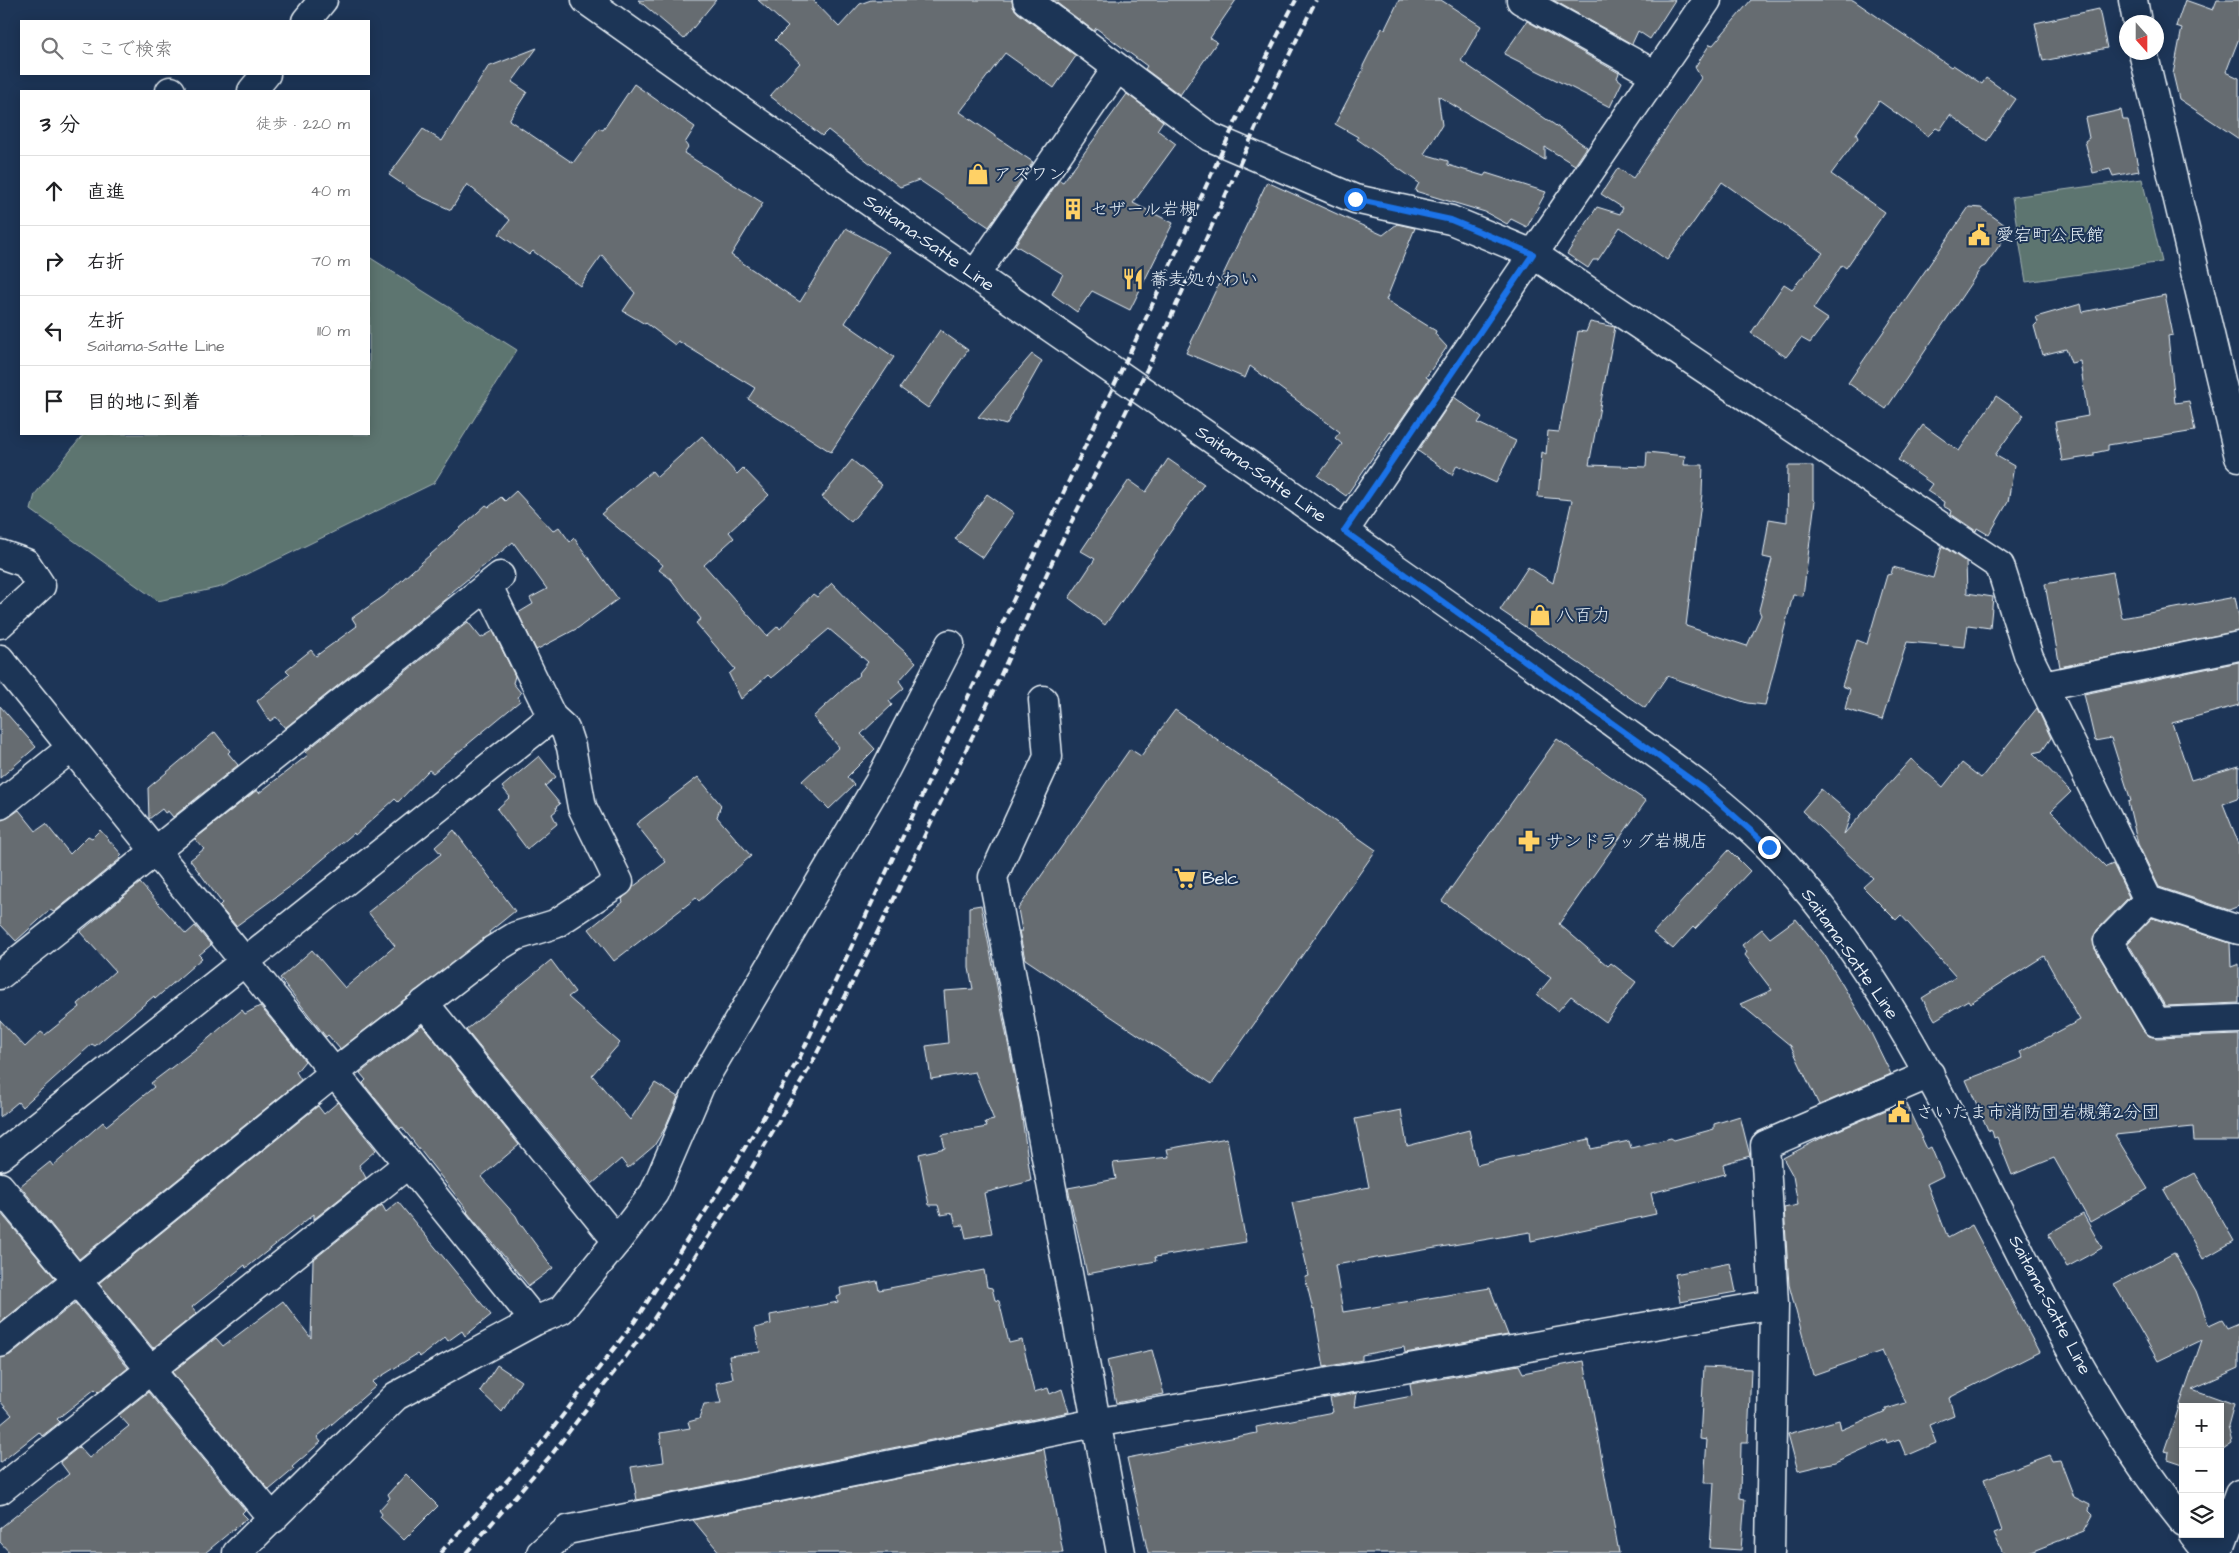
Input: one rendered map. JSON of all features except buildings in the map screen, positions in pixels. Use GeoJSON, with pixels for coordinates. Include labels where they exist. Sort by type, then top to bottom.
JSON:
{"type":"FeatureCollection","features":[{"type":"Feature","properties":{"kind":"street"},"geometry":{"type":"LineString","coordinates":[[307,20],[323,0]]}},
{"type":"Feature","properties":{"kind":"street"},"geometry":{"type":"LineString","coordinates":[[1027,0],[1210,137],[1355,199],[1451,220],[1533,254],[2000,566],[2029,657],[2148,900],[2239,930]]}},
{"type":"Feature","properties":{"kind":"street"},"geometry":{"type":"LineString","coordinates":[[1521,0],[1656,75]]}},
{"type":"Feature","properties":{"kind":"street"},"geometry":{"type":"LineString","coordinates":[[1344,531],[1707,0]]}},
{"type":"Feature","properties":{"kind":"street"},"geometry":{"type":"LineString","coordinates":[[2133,0],[2136,15]]}},
{"type":"Feature","properties":{"kind":"street","name":"Saitama-Satte Line"},"geometry":{"type":"LineString","coordinates":[[590,1],[975,274],[1344,531],[1704,789],[1769,847],[1826,913],[1865,968],[1930,1074],[2054,1317],[2097,1394],[2136,1460],[2179,1516]]}},
{"type":"Feature","properties":{"kind":"street"},"geometry":{"type":"LineString","coordinates":[[2145,60],[2239,457]]}},
{"type":"Feature","properties":{"kind":"street"},"geometry":{"type":"LineString","coordinates":[[975,274],[1117,68]]}},
{"type":"Feature","properties":{"kind":"street"},"geometry":{"type":"LineString","coordinates":[[253,90],[265,75]]}},
{"type":"Feature","properties":{"kind":"street"},"geometry":{"type":"LineString","coordinates":[[0,554],[26,562],[41,586],[0,624]]}},
{"type":"Feature","properties":{"kind":"street"},"geometry":{"type":"LineString","coordinates":[[0,975],[494,581],[552,717],[565,729],[571,747],[582,807],[619,882],[555,924],[516,936],[493,950],[334,1073],[0,1342]]}},
{"type":"Feature","properties":{"kind":"street"},"geometry":{"type":"LineString","coordinates":[[237,1553],[396,1396],[535,1321],[561,1310],[654,1193],[700,1086],[879,782],[950,644]]}},
{"type":"Feature","properties":{"kind":"street"},"geometry":{"type":"LineString","coordinates":[[2043,686],[2239,646]]}},
{"type":"Feature","properties":{"kind":"street"},"geometry":{"type":"LineString","coordinates":[[0,659],[535,1321]]}},
{"type":"Feature","properties":{"kind":"street"},"geometry":{"type":"LineString","coordinates":[[1042,700],[1048,756],[993,876],[1121,1553]]}},
{"type":"Feature","properties":{"kind":"street"},"geometry":{"type":"LineString","coordinates":[[0,1156],[552,717]]}},
{"type":"Feature","properties":{"kind":"street"},"geometry":{"type":"LineString","coordinates":[[0,805],[71,748]]}},
{"type":"Feature","properties":{"kind":"street"},"geometry":{"type":"LineString","coordinates":[[2148,900],[2108,941],[2156,1022],[2239,1019]]}},
{"type":"Feature","properties":{"kind":"street"},"geometry":{"type":"LineString","coordinates":[[424,1003],[617,1240]]}},
{"type":"Feature","properties":{"kind":"street"},"geometry":{"type":"LineString","coordinates":[[1770,1553],[1774,1304],[1765,1144],[1930,1074]]}},
{"type":"Feature","properties":{"kind":"street"},"geometry":{"type":"LineString","coordinates":[[0,1490],[408,1164]]}},
{"type":"Feature","properties":{"kind":"street"},"geometry":{"type":"LineString","coordinates":[[0,1187],[273,1519]]}},
{"type":"Feature","properties":{"kind":"street"},"geometry":{"type":"LineString","coordinates":[[541,1553],[567,1530],[1095,1423],[1774,1304]]}},
{"type":"Feature","properties":{"kind":"street"},"geometry":{"type":"LineString","coordinates":[[2217,1553],[2237,1503]]}},
{"type":"Feature","properties":{"kind":"street"},"geometry":{"type":"LineString","coordinates":[[2196,1538],[2208,1553]]}},
{"type":"Feature","properties":{"kind":"green space"},"geometry":{"type":"Polygon","coordinates":[[[2142,179],[2162,262],[2026,282],[2012,197],[2142,179]]]}},
{"type":"Feature","properties":{"kind":"green space"},"geometry":{"type":"Polygon","coordinates":[[[370,258],[517,350],[434,483],[221,587],[158,601],[31,510],[35,494],[83,435],[370,435],[370,258]]]}},
{"type":"Feature","properties":{"kind":"railway"},"geometry":{"type":"LineString","coordinates":[[440,1553],[540,1445],[635,1321],[721,1187],[800,1057],[1126,361],[1221,153],[1296,0]]}},
{"type":"Feature","properties":{"kind":"railway"},"geometry":{"type":"LineString","coordinates":[[466,1553],[552,1454],[649,1326],[736,1195],[811,1065],[892,903],[977,727],[1059,547],[1152,359],[1280,74],[1316,0]]}},
{"type":"Feature","properties":{"kind":"place","name":"アズワン"},"geometry":{"type":"Point","coordinates":[978,174]}},
{"type":"Feature","properties":{"kind":"place","name":"セザール岩槻"},"geometry":{"type":"Point","coordinates":[1073,209]}},
{"type":"Feature","properties":{"kind":"place","name":"愛宕町公民館"},"geometry":{"type":"Point","coordinates":[1979,235]}},
{"type":"Feature","properties":{"kind":"place","name":"蕎麦処かわい"},"geometry":{"type":"Point","coordinates":[1133,279]}},
{"type":"Feature","properties":{"kind":"place","name":"八百力"},"geometry":{"type":"Point","coordinates":[1540,615]}},
{"type":"Feature","properties":{"kind":"place","name":"サンドラッグ岩槻店"},"geometry":{"type":"Point","coordinates":[1529,841]}},
{"type":"Feature","properties":{"kind":"place","name":"Belc"},"geometry":{"type":"Point","coordinates":[1185,878]}},
{"type":"Feature","properties":{"kind":"place","name":"さいたま市消防団岩槻第2分団"},"geometry":{"type":"Point","coordinates":[1899,1112]}},
{"type":"Feature","properties":{"kind":"route"},"geometry":{"type":"LineString","coordinates":[[1355,199],[1451,220],[1533,254],[1344,531],[1704,789],[1769,847]]}}]}
